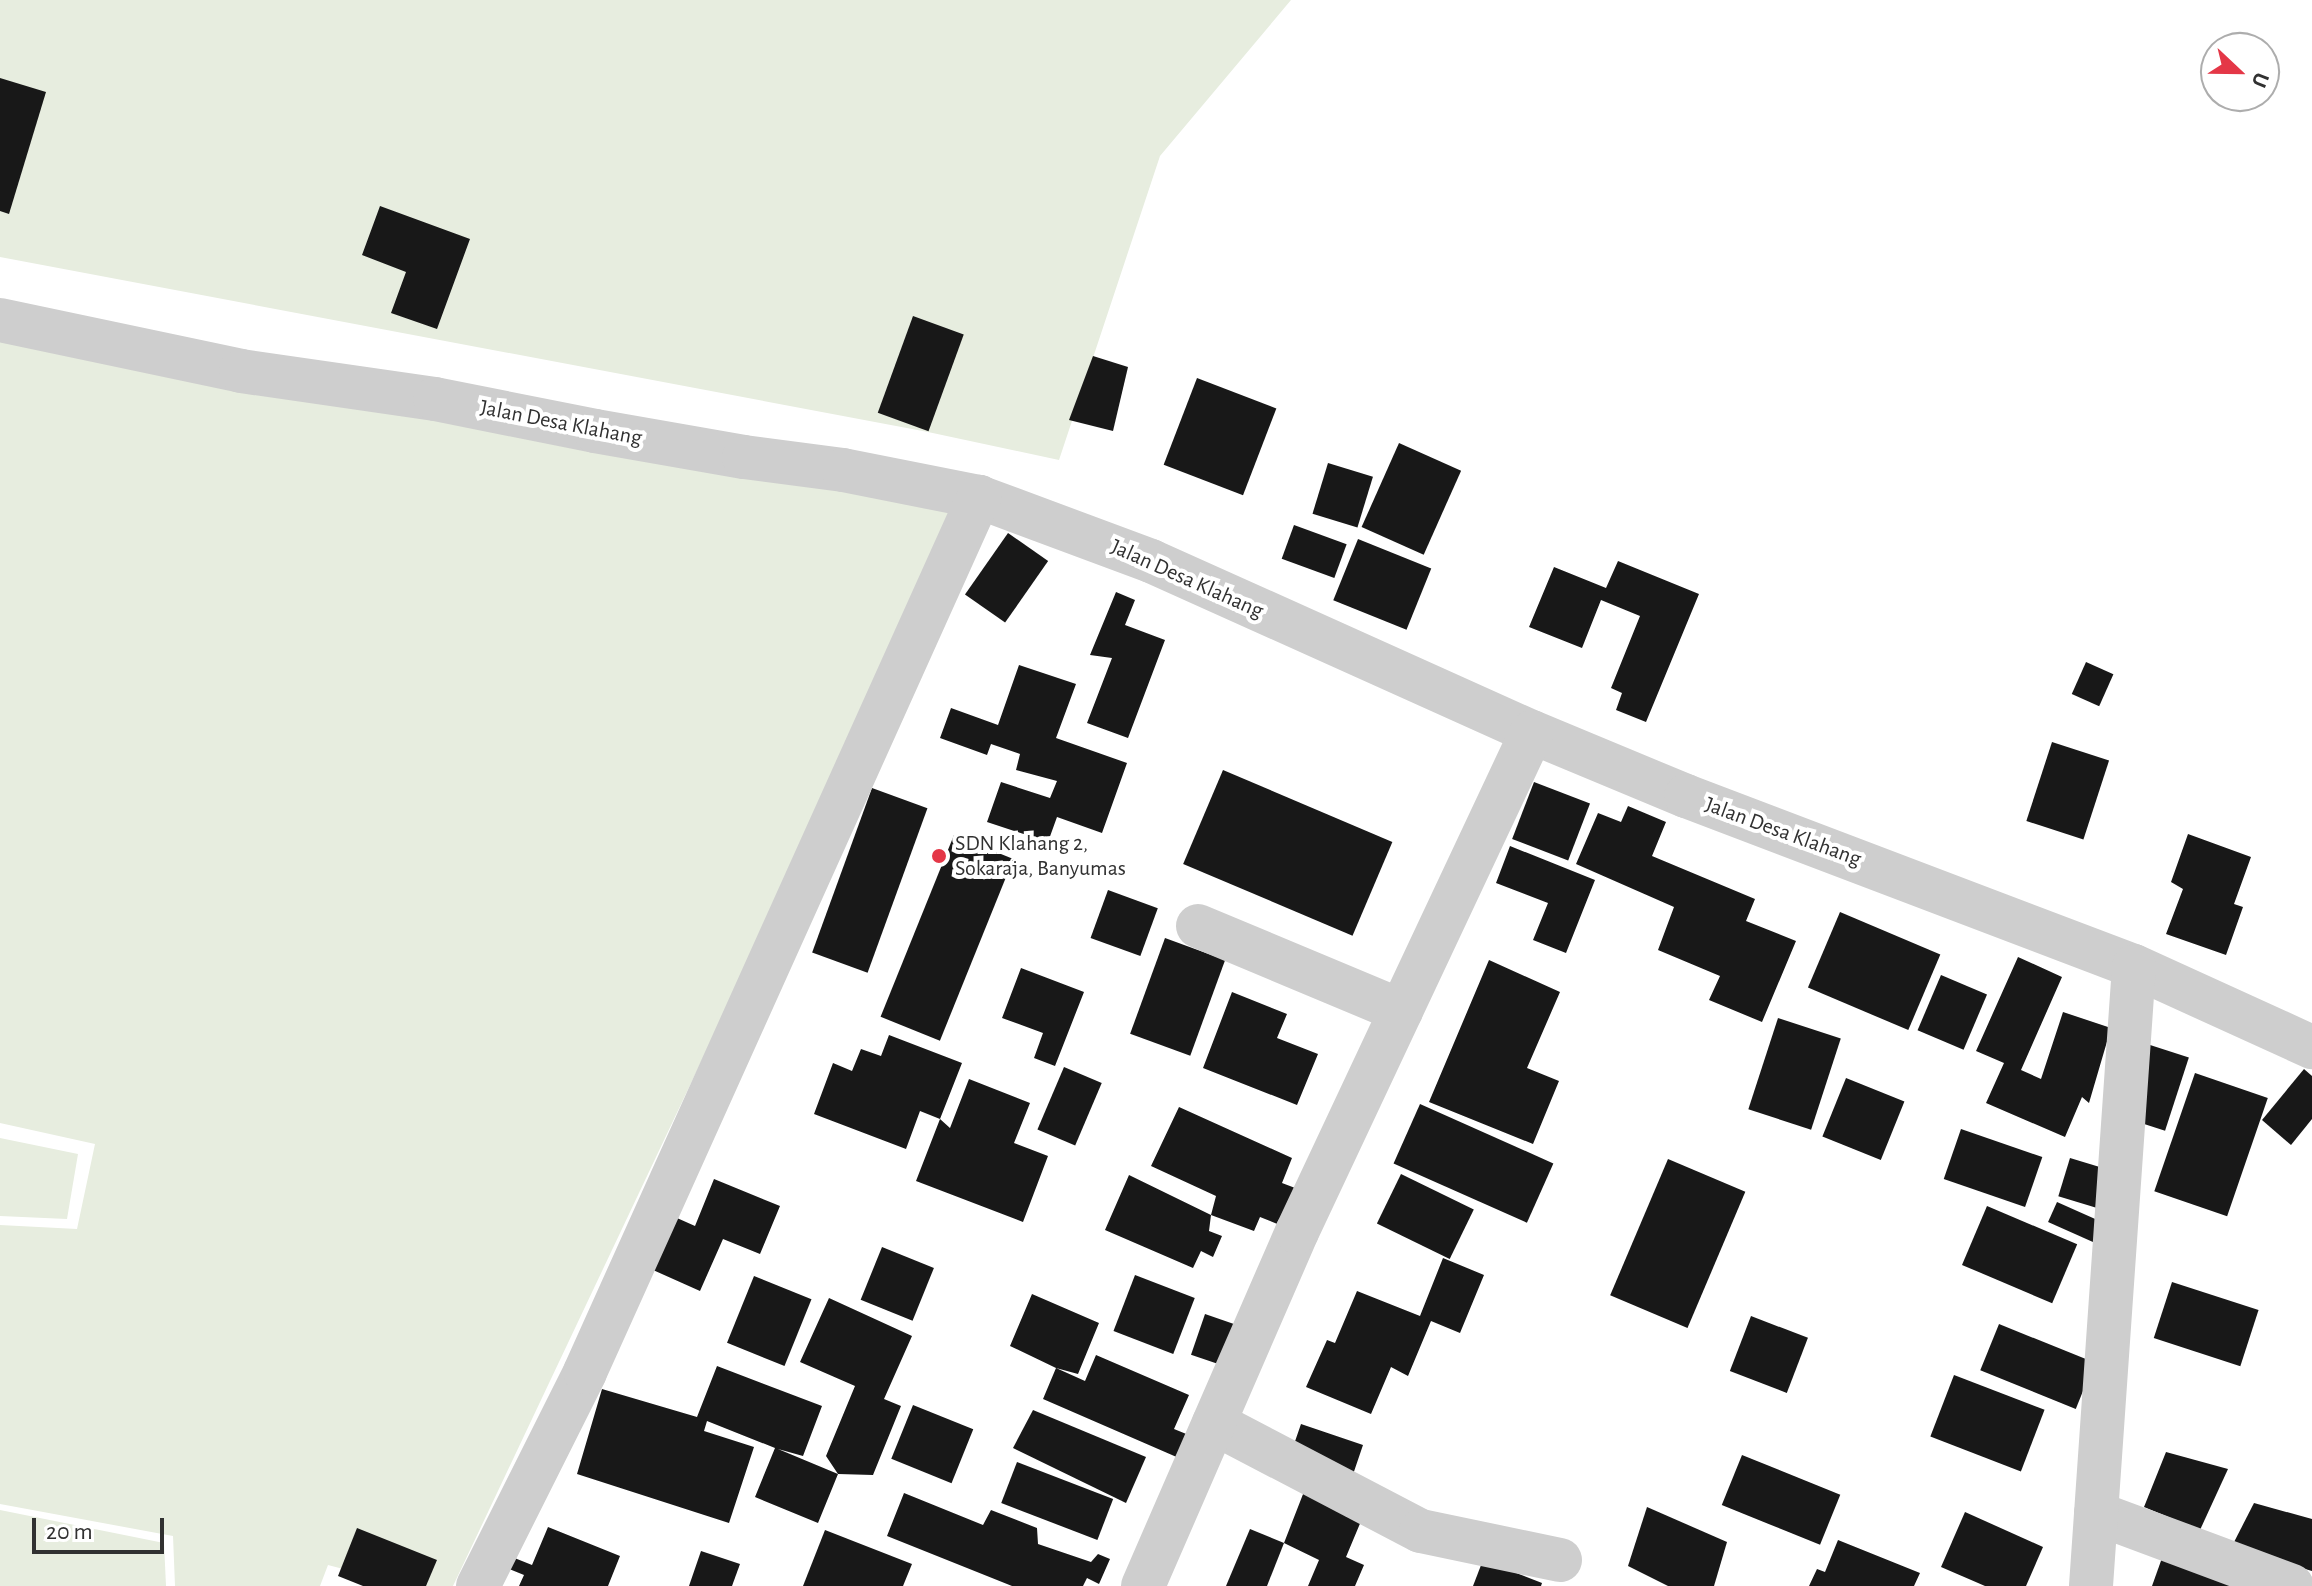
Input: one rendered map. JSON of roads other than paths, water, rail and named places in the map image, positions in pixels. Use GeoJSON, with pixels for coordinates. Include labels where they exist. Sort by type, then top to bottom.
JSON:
{"type":"FeatureCollection","features":[{"type":"Feature","properties":{"kind":"street","name":"Jalan Desa Klahang"},"geometry":{"type":"LineString","coordinates":[[0,320],[241,371],[435,399],[595,431],[744,457],[843,470],[979,497],[1151,561],[1532,732],[1686,796],[2134,966],[2312,1047]]}},
{"type":"Feature","properties":{"kind":"street"},"geometry":{"type":"LineString","coordinates":[[478,1586],[585,1372],[979,497]]}},
{"type":"Feature","properties":{"kind":"street"},"geometry":{"type":"LineString","coordinates":[[1143,1586],[1297,1232],[1532,732]]}},
{"type":"Feature","properties":{"kind":"street"},"geometry":{"type":"LineString","coordinates":[[1198,926],[1401,1011]]}},
{"type":"Feature","properties":{"kind":"street"},"geometry":{"type":"LineString","coordinates":[[2091,1586],[2134,966]]}},
{"type":"Feature","properties":{"kind":"street"},"geometry":{"type":"LineString","coordinates":[[1214,1423],[1421,1531],[1560,1560]]}},
{"type":"Feature","properties":{"kind":"street"},"geometry":{"type":"LineString","coordinates":[[2096,1513],[2292,1586]]}},
{"type":"Feature","properties":{"kind":"place","name":"SDN Klahang 2, Sokaraja, Banyumas"},"geometry":{"type":"Point","coordinates":[939,856]}}]}
